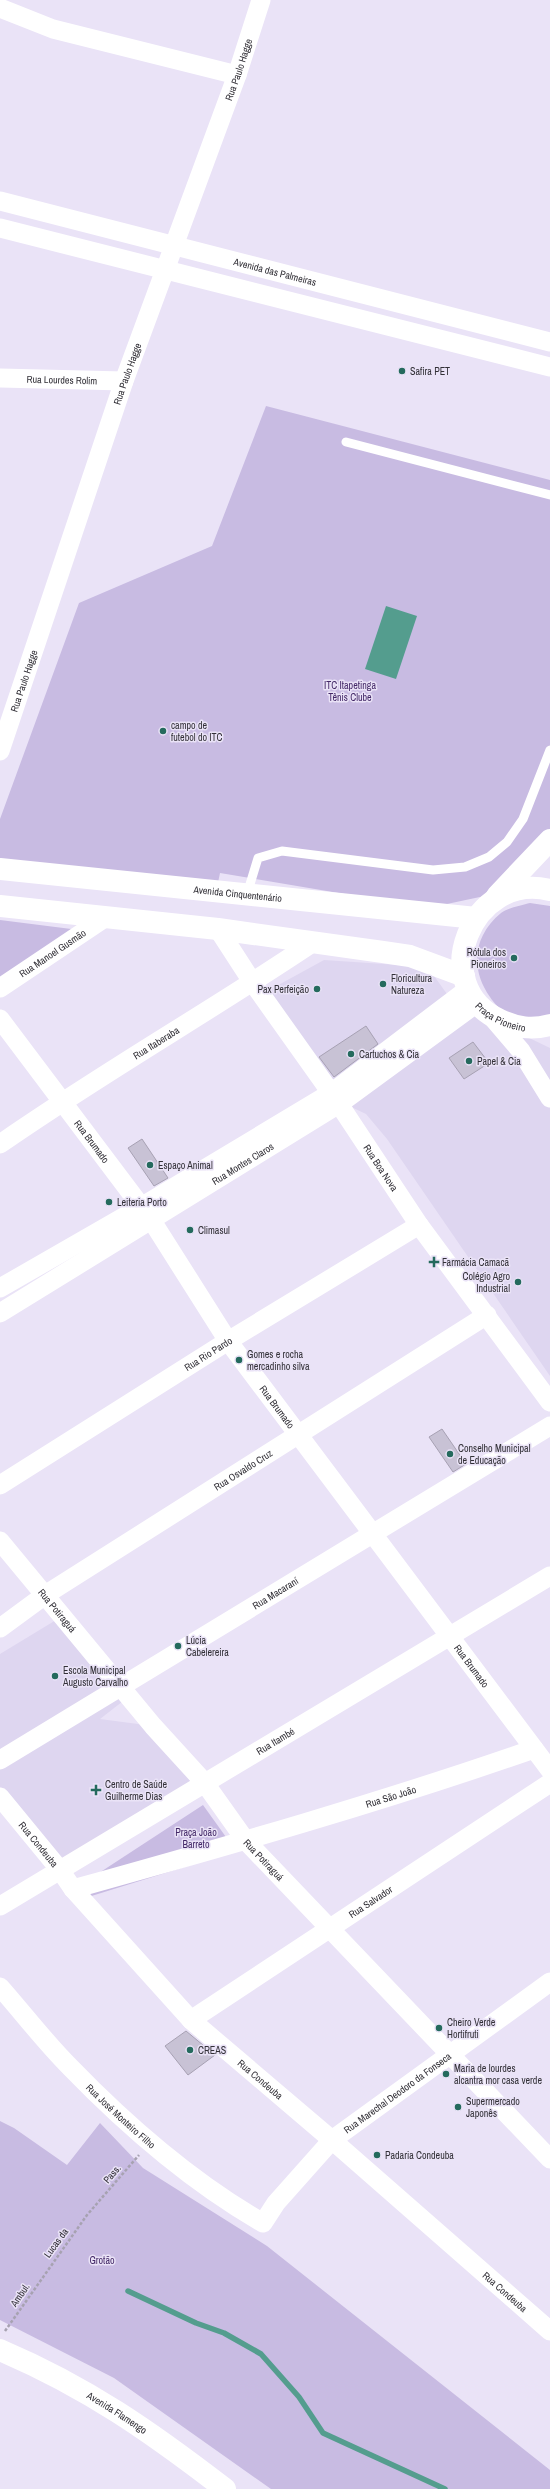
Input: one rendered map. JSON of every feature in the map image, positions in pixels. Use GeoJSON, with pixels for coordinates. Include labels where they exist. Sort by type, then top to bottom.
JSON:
{"type":"FeatureCollection","features":[{"type":"Feature","properties":{"kind":"main road"},"geometry":{"type":"LineString","coordinates":[[475,996],[462,954],[468,932],[476,918],[550,840]]}},
{"type":"Feature","properties":{"kind":"main road","name":"Avenida Cinquentenário"},"geometry":{"type":"LineString","coordinates":[[0,870],[476,918]]}},
{"type":"Feature","properties":{"kind":"main road"},"geometry":{"type":"LineString","coordinates":[[492,901],[510,892],[529,888],[550,890]]}},
{"type":"Feature","properties":{"kind":"main road"},"geometry":{"type":"LineString","coordinates":[[0,906],[218,929],[410,956],[475,996]]}},
{"type":"Feature","properties":{"kind":"main road","name":"Praça Pioneiro"},"geometry":{"type":"LineString","coordinates":[[475,996],[513,1026],[542,1027]]}},
{"type":"Feature","properties":{"kind":"main road","name":"Avenida Flamengo"},"geometry":{"type":"LineString","coordinates":[[0,2350],[34,2364],[119,2411],[225,2489]]}},
{"type":"Feature","properties":{"kind":"street","name":"Rua Paulo Hagge"},"geometry":{"type":"LineString","coordinates":[[0,751],[124,381],[165,270],[172,245],[237,75],[261,0]]}},
{"type":"Feature","properties":{"kind":"street"},"geometry":{"type":"LineString","coordinates":[[0,8],[53,30],[237,75]]}},
{"type":"Feature","properties":{"kind":"street","name":"Avenida das Palmeiras"},"geometry":{"type":"LineString","coordinates":[[0,201],[550,342]]}},
{"type":"Feature","properties":{"kind":"street"},"geometry":{"type":"LineString","coordinates":[[0,228],[550,367]]}},
{"type":"Feature","properties":{"kind":"street","name":"Rua Lourdes Rolim"},"geometry":{"type":"LineString","coordinates":[[0,378],[124,381]]}},
{"type":"Feature","properties":{"kind":"street","name":"Rua Manoel Gusmão"},"geometry":{"type":"LineString","coordinates":[[0,988],[106,917]]}},
{"type":"Feature","properties":{"kind":"street","name":"Rua Boa Nova"},"geometry":{"type":"LineString","coordinates":[[218,929],[253,983],[335,1099],[419,1225],[550,1402]]}},
{"type":"Feature","properties":{"kind":"street","name":"Rua Itaberaba"},"geometry":{"type":"LineString","coordinates":[[0,1144],[63,1100],[253,983],[312,943]]}},
{"type":"Feature","properties":{"kind":"street"},"geometry":{"type":"LineString","coordinates":[[475,996],[521,1051],[550,1098]]}},
{"type":"Feature","properties":{"kind":"street","name":"Rua Montes Claros"},"geometry":{"type":"LineString","coordinates":[[0,1313],[147,1214],[335,1099],[475,996]]}},
{"type":"Feature","properties":{"kind":"street","name":"Rua Brumado"},"geometry":{"type":"LineString","coordinates":[[0,1019],[63,1100],[147,1214],[228,1341],[550,1770]]}},
{"type":"Feature","properties":{"kind":"street","name":"Praça Pioneiro"},"geometry":{"type":"LineString","coordinates":[[521,1051],[542,1027]]}},
{"type":"Feature","properties":{"kind":"street","name":"Rua Montes Claros"},"geometry":{"type":"LineString","coordinates":[[0,1288],[147,1214]]}},
{"type":"Feature","properties":{"kind":"street","name":"Rua Rio Pardo"},"geometry":{"type":"LineString","coordinates":[[0,1485],[228,1341],[419,1225]]}},
{"type":"Feature","properties":{"kind":"street","name":"Rua Osvaldo Cruz"},"geometry":{"type":"LineString","coordinates":[[0,1628],[45,1595],[487,1315]]}},
{"type":"Feature","properties":{"kind":"street","name":"Rua Macaraní"},"geometry":{"type":"LineString","coordinates":[[0,1760],[374,1535],[550,1426]]}},
{"type":"Feature","properties":{"kind":"street","name":"Rua Potiraguá"},"geometry":{"type":"LineString","coordinates":[[0,1541],[121,1687],[204,1782],[246,1841],[550,2160]]}},
{"type":"Feature","properties":{"kind":"street","name":"Rua Itambé"},"geometry":{"type":"LineString","coordinates":[[0,1906],[204,1782],[550,1576]]}},
{"type":"Feature","properties":{"kind":"street","name":"Rua São João"},"geometry":{"type":"LineString","coordinates":[[246,1841],[446,1780],[534,1749]]}},
{"type":"Feature","properties":{"kind":"street","name":"Rua Salvador"},"geometry":{"type":"LineString","coordinates":[[191,2020],[550,1783]]}},
{"type":"Feature","properties":{"kind":"street","name":"Rua Condeuba"},"geometry":{"type":"LineString","coordinates":[[0,1798],[60,1870],[73,1889],[191,2020],[332,2140],[550,2331]]}},
{"type":"Feature","properties":{"kind":"street"},"geometry":{"type":"LineString","coordinates":[[73,1889],[246,1841]]}},
{"type":"Feature","properties":{"kind":"street","name":"Rua Marechal Deodoro da Fonseca"},"geometry":{"type":"LineString","coordinates":[[263,2222],[276,2203],[332,2140],[550,1982]]}},
{"type":"Feature","properties":{"kind":"street","name":"Rua José Monteiro Filho"},"geometry":{"type":"LineString","coordinates":[[0,1987],[69,2066],[149,2143],[230,2204],[263,2222]]}},
{"type":"Feature","properties":{"kind":"lane"},"geometry":{"type":"LineString","coordinates":[[346,442],[550,495]]}},
{"type":"Feature","properties":{"kind":"lane"},"geometry":{"type":"LineString","coordinates":[[247,894],[258,858],[282,851],[433,870],[465,867],[489,857],[507,842],[523,819],[550,750]]}},
{"type":"Feature","properties":{"kind":"path","name":"Pass."},"geometry":{"type":"LineString","coordinates":[[86,2215],[149,2143]]}},
{"type":"Feature","properties":{"kind":"path","name":"Lucas da"},"geometry":{"type":"LineString","coordinates":[[39,2280],[86,2215]]}},
{"type":"Feature","properties":{"kind":"path","name":"Ambul."},"geometry":{"type":"LineString","coordinates":[[0,2338],[39,2280]]}},
{"type":"Feature","properties":{"kind":"shaded area"},"geometry":{"type":"Polygon","coordinates":[[[386,606],[417,616],[396,679],[365,669],[386,606]]]}},
{"type":"Feature","properties":{"kind":"shaded area"},"geometry":{"type":"Polygon","coordinates":[[[324,960],[414,966],[432,973],[452,1001],[550,1048],[550,1376],[387,1139],[366,1114],[328,1096],[262,994],[324,960]]]}},
{"type":"Feature","properties":{"kind":"shaded area","name":"Centro de Saúde Guilherme Dias"},"geometry":{"type":"Polygon","coordinates":[[[56,1620],[127,1698],[100,1719],[153,1726],[204,1782],[60,1870],[0,1797],[0,1654],[56,1620]]]}},
{"type":"Feature","properties":{"kind":"green space","name":"ITC Itapetinga Tênis Clube"},"geometry":{"type":"Polygon","coordinates":[[[266,406],[550,480],[550,840],[494,894],[428,908],[220,873],[215,897],[0,872],[0,819],[79,603],[212,546],[266,406]]]}},
{"type":"Feature","properties":{"kind":"green space","name":"Rótula dos Pioneiros"},"geometry":{"type":"Polygon","coordinates":[[[530,903],[550,906],[550,1016],[520,1018],[513,1017],[505,1013],[495,1004],[479,975],[477,964],[480,942],[492,922],[504,911],[530,903]]]}},
{"type":"Feature","properties":{"kind":"green space"},"geometry":{"type":"Polygon","coordinates":[[[0,920],[95,932],[0,996],[0,920]]]}},
{"type":"Feature","properties":{"kind":"green space","name":"Praça João Barreto"},"geometry":{"type":"Polygon","coordinates":[[[203,1805],[236,1851],[85,1898],[76,1888],[203,1805]]]}},
{"type":"Feature","properties":{"kind":"green space","name":"Grotão"},"geometry":{"type":"Polygon","coordinates":[[[0,2121],[14,2128],[67,2165],[100,2123],[143,2168],[267,2246],[550,2470],[550,2489],[271,2489],[114,2378],[0,2320],[0,2121]]]}},
{"type":"Feature","properties":{"kind":"building","name":"Cartuchos & Cia"},"geometry":{"type":"Polygon","coordinates":[[[366,1026],[378,1044],[334,1077],[319,1057],[366,1026]]]}},
{"type":"Feature","properties":{"kind":"building","name":"Papel & Cia"},"geometry":{"type":"Polygon","coordinates":[[[473,1042],[489,1063],[464,1079],[449,1058],[473,1042]]]}},
{"type":"Feature","properties":{"kind":"building","name":"Espaço Animal"},"geometry":{"type":"Polygon","coordinates":[[[142,1139],[168,1178],[154,1186],[128,1148],[142,1139]]]}},
{"type":"Feature","properties":{"kind":"building","name":"Conselho Municipal de Educação"},"geometry":{"type":"Polygon","coordinates":[[[442,1429],[466,1464],[453,1472],[429,1437],[442,1429]]]}},
{"type":"Feature","properties":{"kind":"building","name":"CREAS"},"geometry":{"type":"Polygon","coordinates":[[[186,2031],[215,2055],[188,2075],[165,2046],[186,2031]]]}},
{"type":"Feature","properties":{"kind":"waterway"},"geometry":{"type":"LineString","coordinates":[[128,2291],[196,2323],[224,2333],[261,2354],[299,2397],[323,2433],[445,2489]]}},
{"type":"Feature","properties":{"kind":"place","name":"Safira PET"},"geometry":{"type":"Point","coordinates":[402,371]}},
{"type":"Feature","properties":{"kind":"place","name":"campo de futebol do ITC"},"geometry":{"type":"Point","coordinates":[163,731]}},
{"type":"Feature","properties":{"kind":"place","name":"Rótula dos Pioneiros"},"geometry":{"type":"Point","coordinates":[514,958]}},
{"type":"Feature","properties":{"kind":"place","name":"Floricultura Natureza"},"geometry":{"type":"Point","coordinates":[383,984]}},
{"type":"Feature","properties":{"kind":"place","name":"Pax Perfeição"},"geometry":{"type":"Point","coordinates":[317,989]}},
{"type":"Feature","properties":{"kind":"place","name":"Cartuchos & Cia"},"geometry":{"type":"Point","coordinates":[351,1054]}},
{"type":"Feature","properties":{"kind":"place","name":"Papel & Cia"},"geometry":{"type":"Point","coordinates":[469,1061]}},
{"type":"Feature","properties":{"kind":"place","name":"Espaço Animal"},"geometry":{"type":"Point","coordinates":[150,1165]}},
{"type":"Feature","properties":{"kind":"place","name":"Leiteria Porto"},"geometry":{"type":"Point","coordinates":[109,1202]}},
{"type":"Feature","properties":{"kind":"place","name":"Climasul"},"geometry":{"type":"Point","coordinates":[190,1230]}},
{"type":"Feature","properties":{"kind":"place","name":"Farmácia Camacã"},"geometry":{"type":"Point","coordinates":[434,1262]}},
{"type":"Feature","properties":{"kind":"place","name":"Colégio Agro Industrial"},"geometry":{"type":"Point","coordinates":[518,1282]}},
{"type":"Feature","properties":{"kind":"place","name":"Gomes e rocha mercadinho silva"},"geometry":{"type":"Point","coordinates":[239,1360]}},
{"type":"Feature","properties":{"kind":"place","name":"Conselho Municipal de Educação"},"geometry":{"type":"Point","coordinates":[450,1454]}},
{"type":"Feature","properties":{"kind":"place","name":"Lúcia Cabelereira"},"geometry":{"type":"Point","coordinates":[178,1646]}},
{"type":"Feature","properties":{"kind":"place","name":"Escola Municipal Augusto Carvalho"},"geometry":{"type":"Point","coordinates":[55,1676]}},
{"type":"Feature","properties":{"kind":"place","name":"Centro de Saúde Guilherme Dias"},"geometry":{"type":"Point","coordinates":[96,1790]}},
{"type":"Feature","properties":{"kind":"place","name":"Cheiro Verde Hortifruti"},"geometry":{"type":"Point","coordinates":[439,2028]}},
{"type":"Feature","properties":{"kind":"place","name":"CREAS"},"geometry":{"type":"Point","coordinates":[190,2050]}},
{"type":"Feature","properties":{"kind":"place","name":"Maria de lourdes alcantra mor casa verde"},"geometry":{"type":"Point","coordinates":[446,2074]}},
{"type":"Feature","properties":{"kind":"place","name":"Supermercado Japonês"},"geometry":{"type":"Point","coordinates":[458,2107]}},
{"type":"Feature","properties":{"kind":"place","name":"Padaria Condeuba"},"geometry":{"type":"Point","coordinates":[377,2155]}}]}
